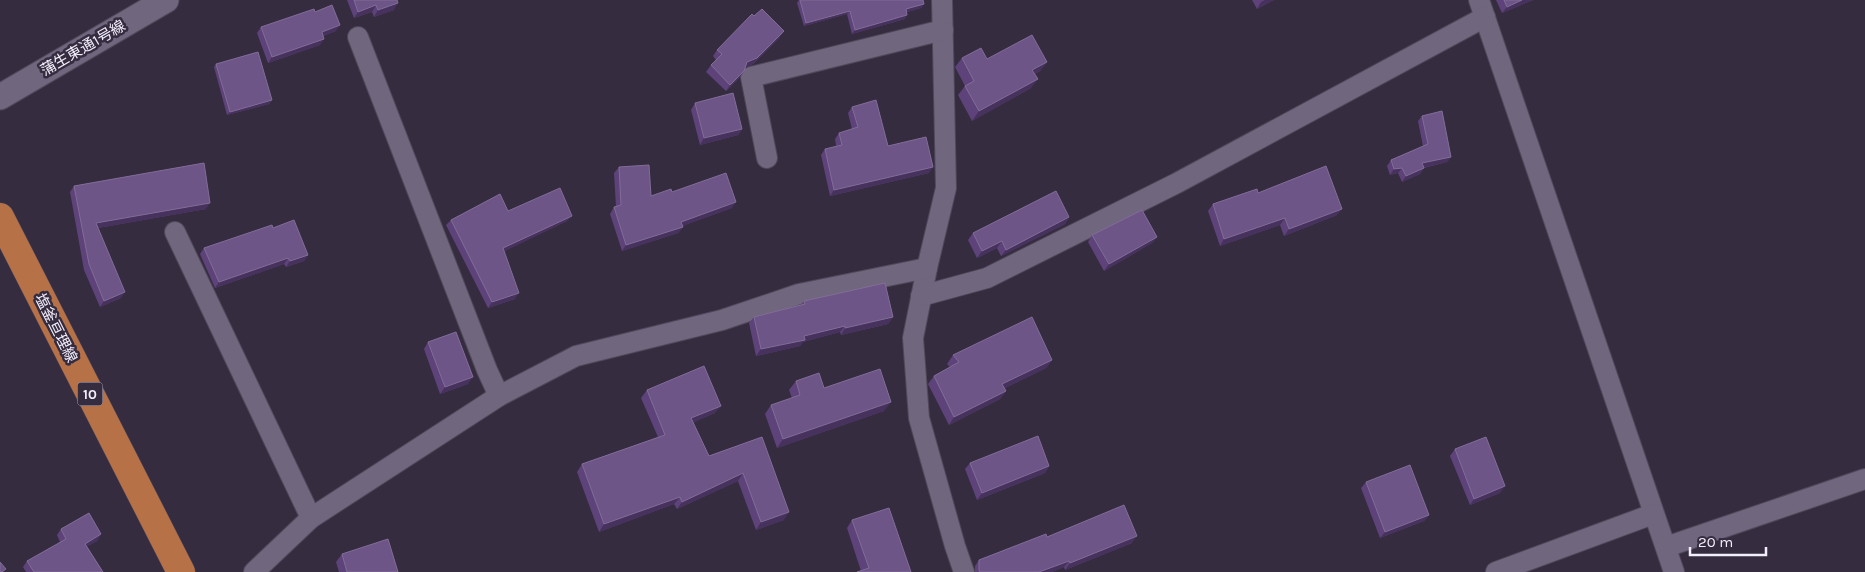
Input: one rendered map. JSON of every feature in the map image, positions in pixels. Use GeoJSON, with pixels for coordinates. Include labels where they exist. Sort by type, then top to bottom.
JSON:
{"type":"FeatureCollection","features":[{"type":"Feature","properties":{"kind":"main road","name":"塩釜亘理線"},"geometry":{"type":"LineString","coordinates":[[0,217],[181,572]]}},
{"type":"Feature","properties":{"kind":"street","name":"蒲生東通1号線"},"geometry":{"type":"LineString","coordinates":[[0,97],[166,0]]}},
{"type":"Feature","properties":{"kind":"street"},"geometry":{"type":"LineString","coordinates":[[942,0],[946,188],[926,268],[913,338],[919,418],[964,572]]}},
{"type":"Feature","properties":{"kind":"street"},"geometry":{"type":"LineString","coordinates":[[921,296],[987,278],[1177,183],[1482,9],[1674,572]]}},
{"type":"Feature","properties":{"kind":"street"},"geometry":{"type":"LineString","coordinates":[[767,158],[751,77],[943,30]]}},
{"type":"Feature","properties":{"kind":"street"},"geometry":{"type":"LineString","coordinates":[[358,37],[487,370],[499,396]]}},
{"type":"Feature","properties":{"kind":"street"},"geometry":{"type":"LineString","coordinates":[[175,232],[311,518]]}},
{"type":"Feature","properties":{"kind":"street"},"geometry":{"type":"LineString","coordinates":[[254,572],[311,518],[499,396],[576,356],[722,320],[799,294],[926,268]]}},
{"type":"Feature","properties":{"kind":"street"},"geometry":{"type":"LineString","coordinates":[[1666,547],[1865,479]]}},
{"type":"Feature","properties":{"kind":"street"},"geometry":{"type":"LineString","coordinates":[[1496,572],[1653,514]]}},
{"type":"Feature","properties":{"kind":"building"},"geometry":{"type":"Polygon","coordinates":[[[354,0],[397,0],[398,3],[378,10],[376,5],[358,12],[354,0]]]}},
{"type":"Feature","properties":{"kind":"building"},"geometry":{"type":"Polygon","coordinates":[[[800,0],[923,0],[924,4],[906,9],[907,15],[855,30],[850,11],[806,23],[800,0]]]}},
{"type":"Feature","properties":{"kind":"building"},"geometry":{"type":"Polygon","coordinates":[[[1504,0],[1522,0],[1507,7],[1504,0]]]}},
{"type":"Feature","properties":{"kind":"building"},"geometry":{"type":"Polygon","coordinates":[[[332,5],[340,25],[322,32],[324,39],[272,57],[261,27],[314,9],[315,12],[332,5]]]}},
{"type":"Feature","properties":{"kind":"building"},"geometry":{"type":"Polygon","coordinates":[[[762,9],[784,31],[757,58],[747,62],[744,71],[730,85],[711,65],[722,54],[717,50],[752,14],[754,16],[762,9]]]}},
{"type":"Feature","properties":{"kind":"building"},"geometry":{"type":"Polygon","coordinates":[[[1032,35],[1047,62],[1032,70],[1038,79],[979,111],[965,86],[974,81],[962,58],[981,48],[987,59],[1032,35]]]}},
{"type":"Feature","properties":{"kind":"building"},"geometry":{"type":"Polygon","coordinates":[[[258,52],[272,100],[230,112],[216,64],[258,52]]]}},
{"type":"Feature","properties":{"kind":"building"},"geometry":{"type":"Polygon","coordinates":[[[733,93],[742,129],[704,138],[695,103],[733,93]]]}},
{"type":"Feature","properties":{"kind":"building"},"geometry":{"type":"Polygon","coordinates":[[[876,100],[888,146],[926,137],[933,167],[834,190],[825,149],[842,145],[839,133],[858,127],[852,107],[876,100]]]}},
{"type":"Feature","properties":{"kind":"building"},"geometry":{"type":"Polygon","coordinates":[[[1442,111],[1451,157],[1422,163],[1424,168],[1406,176],[1402,168],[1394,169],[1391,160],[1428,144],[1422,116],[1442,111]]]}},
{"type":"Feature","properties":{"kind":"building"},"geometry":{"type":"Polygon","coordinates":[[[204,163],[210,203],[96,223],[125,292],[104,301],[89,264],[74,186],[204,163]]]}},
{"type":"Feature","properties":{"kind":"building"},"geometry":{"type":"Polygon","coordinates":[[[649,165],[651,196],[671,189],[672,192],[726,173],[736,202],[681,222],[683,227],[626,245],[614,207],[621,205],[619,167],[649,165]]]}},
{"type":"Feature","properties":{"kind":"building"},"geometry":{"type":"Polygon","coordinates":[[[1326,166],[1342,209],[1289,229],[1285,218],[1224,239],[1213,204],[1257,189],[1258,193],[1326,166]]]}},
{"type":"Feature","properties":{"kind":"building"},"geometry":{"type":"Polygon","coordinates":[[[560,188],[572,216],[503,248],[519,293],[492,302],[451,220],[500,194],[508,211],[560,188]]]}},
{"type":"Feature","properties":{"kind":"building"},"geometry":{"type":"Polygon","coordinates":[[[1056,191],[1069,217],[1006,250],[1002,241],[982,251],[973,233],[1056,191]]]}},
{"type":"Feature","properties":{"kind":"building"},"geometry":{"type":"Polygon","coordinates":[[[1142,210],[1157,237],[1109,264],[1092,235],[1142,210]]]}},
{"type":"Feature","properties":{"kind":"building"},"geometry":{"type":"Polygon","coordinates":[[[294,220],[308,255],[290,261],[288,258],[219,282],[204,248],[272,225],[273,228],[294,220]]]}},
{"type":"Feature","properties":{"kind":"building"},"geometry":{"type":"Polygon","coordinates":[[[885,283],[893,317],[845,328],[845,326],[804,336],[805,340],[761,349],[754,317],[805,304],[804,301],[885,283]]]}},
{"type":"Feature","properties":{"kind":"building"},"geometry":{"type":"Polygon","coordinates":[[[1032,317],[1052,360],[1002,384],[1006,391],[954,417],[934,376],[959,362],[953,355],[1032,317]]]}},
{"type":"Feature","properties":{"kind":"building"},"geometry":{"type":"Polygon","coordinates":[[[456,332],[473,377],[445,387],[428,342],[456,332]]]}},
{"type":"Feature","properties":{"kind":"building"},"geometry":{"type":"Polygon","coordinates":[[[704,366],[721,406],[691,418],[709,456],[762,437],[789,512],[761,522],[743,473],[682,502],[680,497],[604,524],[582,464],[665,435],[647,390],[704,366]]]}},
{"type":"Feature","properties":{"kind":"building"},"geometry":{"type":"Polygon","coordinates":[[[880,369],[891,402],[783,439],[771,405],[800,395],[796,381],[819,373],[824,388],[880,369]]]}},
{"type":"Feature","properties":{"kind":"building"},"geometry":{"type":"Polygon","coordinates":[[[1038,436],[1049,466],[982,493],[970,463],[1038,436]]]}},
{"type":"Feature","properties":{"kind":"building"},"geometry":{"type":"Polygon","coordinates":[[[1486,437],[1505,486],[1474,499],[1455,449],[1486,437]]]}},
{"type":"Feature","properties":{"kind":"building"},"geometry":{"type":"Polygon","coordinates":[[[1410,465],[1429,515],[1385,532],[1366,482],[1410,465]]]}},
{"type":"Feature","properties":{"kind":"building"},"geometry":{"type":"Polygon","coordinates":[[[1124,505],[1137,536],[1070,563],[1069,561],[1039,572],[980,572],[979,570],[979,560],[1046,534],[1047,537],[1124,505]]]}},
{"type":"Feature","properties":{"kind":"building"},"geometry":{"type":"Polygon","coordinates":[[[889,508],[911,572],[857,572],[869,568],[852,520],[889,508]]]}},
{"type":"Feature","properties":{"kind":"building"},"geometry":{"type":"Polygon","coordinates":[[[89,513],[101,534],[85,544],[103,572],[34,572],[27,561],[66,539],[61,529],[89,513]]]}},
{"type":"Feature","properties":{"kind":"building"},"geometry":{"type":"Polygon","coordinates":[[[388,539],[398,572],[347,572],[342,554],[388,539]]]}},
{"type":"Feature","properties":{"kind":"building"},"geometry":{"type":"Polygon","coordinates":[[[0,562],[6,569],[2,572],[0,572],[0,562]]]}}]}
